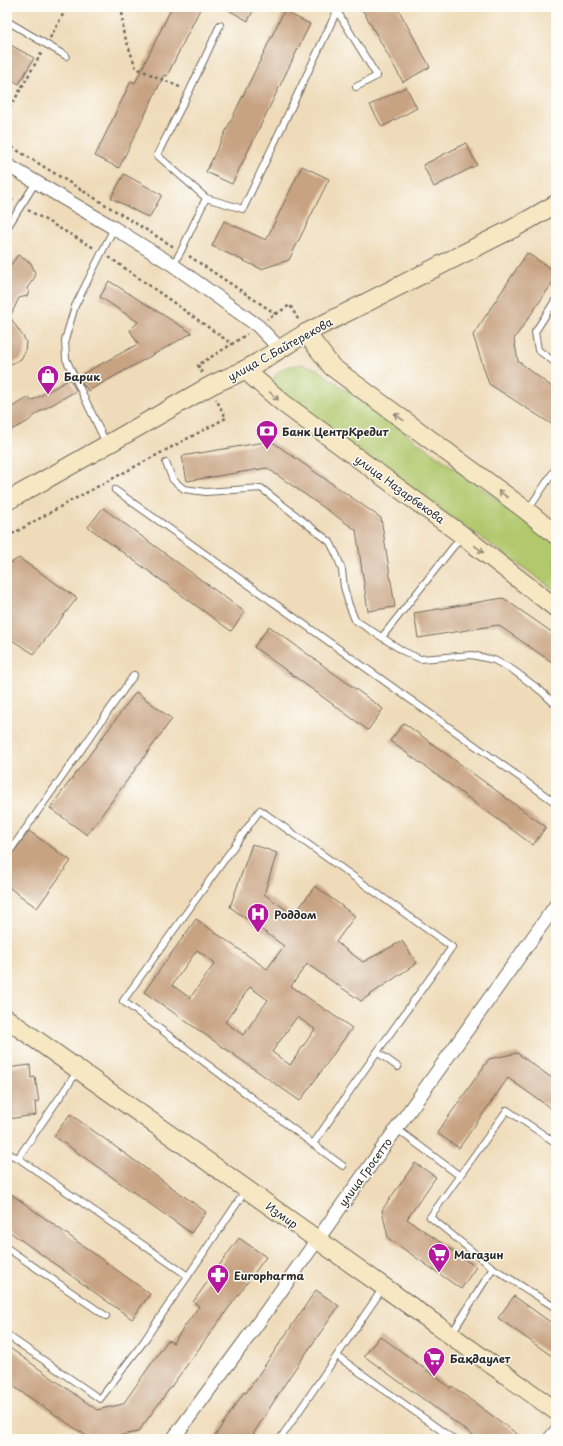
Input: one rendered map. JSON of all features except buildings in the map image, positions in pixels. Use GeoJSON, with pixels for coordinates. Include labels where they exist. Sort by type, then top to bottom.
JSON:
{"type":"FeatureCollection","features":[{"type":"Feature","properties":{"kind":"street"},"geometry":{"type":"LineString","coordinates":[[7,166],[114,228],[173,265],[258,326],[280,349]]}},
{"type":"Feature","properties":{"kind":"street","name":"улица С.Байтерекова"},"geometry":{"type":"LineString","coordinates":[[7,501],[107,446],[210,386],[245,370],[306,333],[514,228],[556,204]]}},
{"type":"Feature","properties":{"kind":"street"},"geometry":{"type":"LineString","coordinates":[[306,333],[332,367],[527,511],[556,535]]}},
{"type":"Feature","properties":{"kind":"street","name":"улица Назарбекова"},"geometry":{"type":"LineString","coordinates":[[245,370],[283,403],[462,535],[556,608]]}},
{"type":"Feature","properties":{"kind":"street","name":"улица Гросетто"},"geometry":{"type":"LineString","coordinates":[[174,1439],[318,1240],[556,905]]}},
{"type":"Feature","properties":{"kind":"street","name":"Измир"},"geometry":{"type":"LineString","coordinates":[[7,1019],[384,1286],[556,1411]]}},
{"type":"Feature","properties":{"kind":"lane"},"geometry":{"type":"LineString","coordinates":[[220,25],[189,92],[157,155],[206,198],[242,209],[337,11],[377,76],[356,87]]}},
{"type":"Feature","properties":{"kind":"lane"},"geometry":{"type":"LineString","coordinates":[[7,21],[66,56]]}},
{"type":"Feature","properties":{"kind":"lane"},"geometry":{"type":"LineString","coordinates":[[7,228],[36,182]]}},
{"type":"Feature","properties":{"kind":"lane"},"geometry":{"type":"LineString","coordinates":[[173,265],[206,198]]}},
{"type":"Feature","properties":{"kind":"lane"},"geometry":{"type":"LineString","coordinates":[[107,446],[66,359],[65,340],[76,306],[114,228]]}},
{"type":"Feature","properties":{"kind":"lane"},"geometry":{"type":"LineString","coordinates":[[556,299],[535,332],[538,350],[556,363]]}},
{"type":"Feature","properties":{"kind":"lane"},"geometry":{"type":"LineString","coordinates":[[166,462],[173,480],[184,489],[206,492],[261,488],[312,527],[330,542],[337,556],[342,570],[344,587],[349,605],[355,620],[403,651],[420,659],[472,655],[494,660],[513,670],[541,691],[556,705]]}},
{"type":"Feature","properties":{"kind":"lane"},"geometry":{"type":"LineString","coordinates":[[527,511],[556,468]]}},
{"type":"Feature","properties":{"kind":"lane"},"geometry":{"type":"LineString","coordinates":[[115,490],[556,803]]}},
{"type":"Feature","properties":{"kind":"lane"},"geometry":{"type":"LineString","coordinates":[[382,637],[462,535]]}},
{"type":"Feature","properties":{"kind":"lane"},"geometry":{"type":"LineString","coordinates":[[7,855],[134,676]]}},
{"type":"Feature","properties":{"kind":"lane"},"geometry":{"type":"LineString","coordinates":[[313,1144],[452,947],[260,810],[123,1001],[313,1144],[343,1166]]}},
{"type":"Feature","properties":{"kind":"lane"},"geometry":{"type":"LineString","coordinates":[[377,1052],[398,1067]]}},
{"type":"Feature","properties":{"kind":"lane"},"geometry":{"type":"LineString","coordinates":[[18,1158],[78,1070]]}},
{"type":"Feature","properties":{"kind":"lane"},"geometry":{"type":"LineString","coordinates":[[556,1143],[507,1110],[430,1217],[493,1268],[556,1308]]}},
{"type":"Feature","properties":{"kind":"lane"},"geometry":{"type":"LineString","coordinates":[[397,1129],[460,1176]]}},
{"type":"Feature","properties":{"kind":"lane"},"geometry":{"type":"LineString","coordinates":[[7,1153],[18,1158],[188,1276]]}},
{"type":"Feature","properties":{"kind":"lane"},"geometry":{"type":"LineString","coordinates":[[7,1335],[100,1399],[142,1344],[246,1189]]}},
{"type":"Feature","properties":{"kind":"lane"},"geometry":{"type":"LineString","coordinates":[[7,1248],[106,1316]]}},
{"type":"Feature","properties":{"kind":"lane"},"geometry":{"type":"LineString","coordinates":[[451,1335],[493,1268]]}},
{"type":"Feature","properties":{"kind":"lane"},"geometry":{"type":"LineString","coordinates":[[280,1439],[384,1286]]}},
{"type":"Feature","properties":{"kind":"lane"},"geometry":{"type":"LineString","coordinates":[[336,1356],[453,1439]]}},
{"type":"Feature","properties":{"kind":"lane"},"geometry":{"type":"LineString","coordinates":[[545,1439],[556,1426]]}},
{"type":"Feature","properties":{"kind":"path"},"geometry":{"type":"LineString","coordinates":[[7,113],[67,7]]}},
{"type":"Feature","properties":{"kind":"path"},"geometry":{"type":"LineString","coordinates":[[122,7],[122,31],[136,68],[189,92]]}},
{"type":"Feature","properties":{"kind":"path"},"geometry":{"type":"LineString","coordinates":[[276,314],[290,304],[306,333]]}},
{"type":"Feature","properties":{"kind":"path"},"geometry":{"type":"LineString","coordinates":[[7,537],[72,500],[226,418],[198,365],[232,344]]}},
{"type":"Feature","properties":{"kind":"green space"},"geometry":{"type":"Polygon","coordinates":[[[301,364],[317,369],[556,542],[556,591],[275,392],[273,385],[274,379],[279,371],[301,364]]]}},
{"type":"Feature","properties":{"kind":"place","name":"Барик"},"geometry":{"type":"Point","coordinates":[48,396]}},
{"type":"Feature","properties":{"kind":"place","name":"Банк ЦентрКредит"},"geometry":{"type":"Point","coordinates":[267,450]}},
{"type":"Feature","properties":{"kind":"place","name":"Роддом"},"geometry":{"type":"Point","coordinates":[258,934]}},
{"type":"Feature","properties":{"kind":"place","name":"Магазин"},"geometry":{"type":"Point","coordinates":[439,1274]}},
{"type":"Feature","properties":{"kind":"place","name":"Europharma"},"geometry":{"type":"Point","coordinates":[218,1294]}},
{"type":"Feature","properties":{"kind":"place","name":"Бақдаулет"},"geometry":{"type":"Point","coordinates":[434,1378]}}]}
